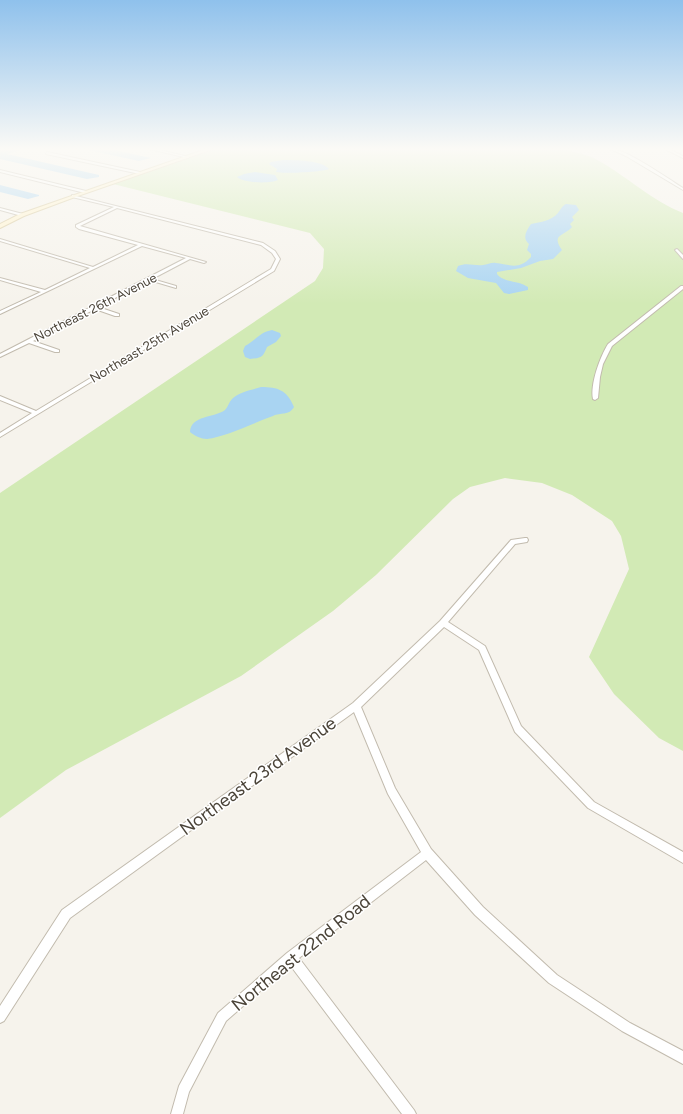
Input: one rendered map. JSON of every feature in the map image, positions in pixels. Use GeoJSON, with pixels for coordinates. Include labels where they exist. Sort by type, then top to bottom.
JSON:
{"type":"FeatureCollection","features":[{"type":"Feature","properties":{"kind":"street"},"geometry":{"type":"LineString","coordinates":[[0,226],[22,215],[62,200]]}},
{"type":"Feature","properties":{"kind":"street"},"geometry":{"type":"LineString","coordinates":[[89,200],[117,207]]}},
{"type":"Feature","properties":{"kind":"street"},"geometry":{"type":"LineString","coordinates":[[117,207],[77,226],[204,262]]}},
{"type":"Feature","properties":{"kind":"street","name":"Northeast 25th Avenue"},"geometry":{"type":"LineString","coordinates":[[0,435],[273,270],[278,259],[267,246],[262,244],[117,207]]}},
{"type":"Feature","properties":{"kind":"street"},"geometry":{"type":"LineString","coordinates":[[0,209],[22,215]]}},
{"type":"Feature","properties":{"kind":"street"},"geometry":{"type":"LineString","coordinates":[[0,240],[93,268]]}},
{"type":"Feature","properties":{"kind":"street"},"geometry":{"type":"LineString","coordinates":[[0,313],[142,245]]}},
{"type":"Feature","properties":{"kind":"street"},"geometry":{"type":"LineString","coordinates":[[677,250],[683,258]]}},
{"type":"Feature","properties":{"kind":"street","name":"Northeast 26th Avenue"},"geometry":{"type":"LineString","coordinates":[[0,356],[189,258]]}},
{"type":"Feature","properties":{"kind":"street"},"geometry":{"type":"LineString","coordinates":[[0,279],[44,292]]}},
{"type":"Feature","properties":{"kind":"street"},"geometry":{"type":"LineString","coordinates":[[149,279],[174,287]]}},
{"type":"Feature","properties":{"kind":"street"},"geometry":{"type":"LineString","coordinates":[[595,398],[597,378],[603,355],[610,345],[683,287]]}},
{"type":"Feature","properties":{"kind":"street"},"geometry":{"type":"LineString","coordinates":[[94,308],[117,315]]}},
{"type":"Feature","properties":{"kind":"street"},"geometry":{"type":"LineString","coordinates":[[29,341],[57,351]]}},
{"type":"Feature","properties":{"kind":"street"},"geometry":{"type":"LineString","coordinates":[[0,398],[36,413]]}},
{"type":"Feature","properties":{"kind":"street","name":"Northeast 23rd Avenue"},"geometry":{"type":"LineString","coordinates":[[0,1017],[66,914],[356,706],[443,623],[513,542],[525,540]]}},
{"type":"Feature","properties":{"kind":"street"},"geometry":{"type":"LineString","coordinates":[[443,623],[482,648],[518,729],[591,805],[683,858]]}},
{"type":"Feature","properties":{"kind":"street"},"geometry":{"type":"LineString","coordinates":[[356,706],[391,791],[427,853],[479,911],[553,979],[626,1027],[683,1058]]}},
{"type":"Feature","properties":{"kind":"street","name":"Northeast 22nd Road"},"geometry":{"type":"LineString","coordinates":[[176,1114],[183,1090],[222,1017],[291,957],[427,853]]}},
{"type":"Feature","properties":{"kind":"street"},"geometry":{"type":"LineString","coordinates":[[291,957],[410,1114]]}},
{"type":"Feature","properties":{"kind":"green space"},"geometry":{"type":"Polygon","coordinates":[[[177,200],[658,200],[683,213],[683,751],[659,738],[614,694],[589,657],[629,569],[621,536],[612,521],[572,495],[542,483],[505,478],[470,487],[453,499],[376,575],[333,611],[241,676],[66,770],[0,818],[0,493],[315,281],[323,268],[324,249],[310,233],[177,200]]]}},
{"type":"Feature","properties":{"kind":"water"},"geometry":{"type":"Polygon","coordinates":[[[566,204],[576,205],[579,210],[572,217],[574,220],[570,224],[572,227],[558,238],[559,245],[562,250],[553,259],[540,261],[521,268],[497,272],[497,274],[503,279],[520,283],[528,287],[528,290],[509,294],[504,293],[496,283],[468,278],[456,271],[458,266],[464,264],[485,265],[494,263],[515,266],[523,264],[531,257],[531,254],[527,250],[529,244],[525,237],[531,224],[546,221],[552,218],[566,204]]]}},
{"type":"Feature","properties":{"kind":"water"},"geometry":{"type":"Polygon","coordinates":[[[272,330],[280,333],[281,336],[276,342],[267,347],[263,355],[250,359],[245,357],[243,351],[245,346],[264,333],[272,330]]]}},
{"type":"Feature","properties":{"kind":"water"},"geometry":{"type":"Polygon","coordinates":[[[261,387],[277,389],[285,393],[294,407],[292,410],[290,412],[276,415],[214,438],[203,438],[190,432],[194,423],[225,410],[231,400],[238,395],[261,387]]]}}]}
